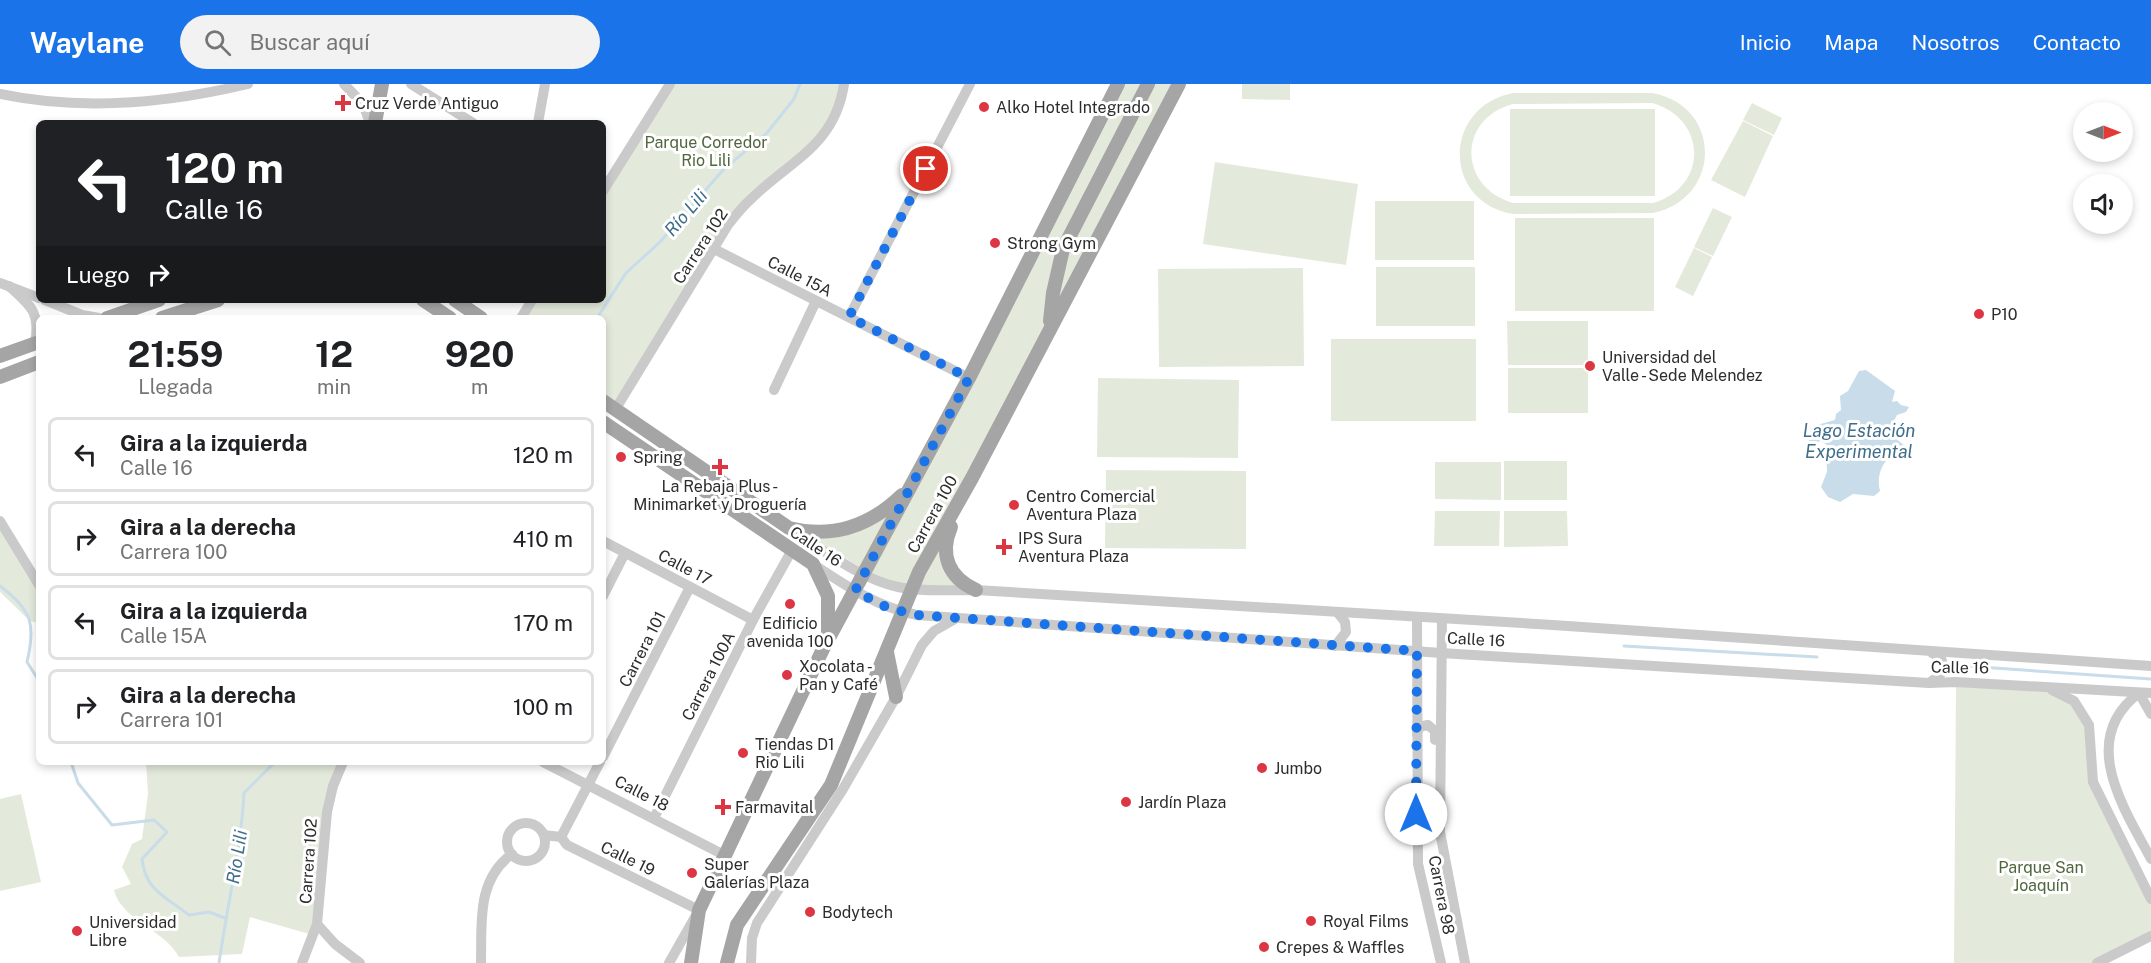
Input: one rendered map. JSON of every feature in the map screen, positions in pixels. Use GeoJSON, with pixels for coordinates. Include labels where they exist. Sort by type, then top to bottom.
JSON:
{"type":"FeatureCollection","features":[{"type":"Feature","properties":{"kind":"main road"},"geometry":{"type":"LineString","coordinates":[[376,120],[382,84]]}},
{"type":"Feature","properties":{"kind":"main road","name":"Carrera 100"},"geometry":{"type":"LineString","coordinates":[[699,910],[823,649],[969,378],[1118,84]]}},
{"type":"Feature","properties":{"kind":"main road"},"geometry":{"type":"LineString","coordinates":[[1050,326],[1053,292],[1063,249],[1148,84]]}},
{"type":"Feature","properties":{"kind":"main road","name":"Carrera 100"},"geometry":{"type":"LineString","coordinates":[[727,963],[737,926],[799,847],[831,785],[919,572],[972,478],[1179,84]]}},
{"type":"Feature","properties":{"kind":"main road"},"geometry":{"type":"LineString","coordinates":[[116,315],[150,303]]}},
{"type":"Feature","properties":{"kind":"main road"},"geometry":{"type":"LineString","coordinates":[[171,315],[209,303]]}},
{"type":"Feature","properties":{"kind":"main road"},"geometry":{"type":"LineString","coordinates":[[428,303],[446,315]]}},
{"type":"Feature","properties":{"kind":"main road"},"geometry":{"type":"LineString","coordinates":[[459,303],[477,315]]}},
{"type":"Feature","properties":{"kind":"main road"},"geometry":{"type":"LineString","coordinates":[[0,356],[36,342]]}},
{"type":"Feature","properties":{"kind":"main road"},"geometry":{"type":"LineString","coordinates":[[0,377],[36,363]]}},
{"type":"Feature","properties":{"kind":"main road","name":"Calle 16"},"geometry":{"type":"LineString","coordinates":[[609,405],[789,528]]}},
{"type":"Feature","properties":{"kind":"main road","name":"Calle 16"},"geometry":{"type":"LineString","coordinates":[[606,425],[813,564]]}},
{"type":"Feature","properties":{"kind":"main road"},"geometry":{"type":"LineString","coordinates":[[972,478],[949,533],[945,554],[948,566],[956,578],[976,590]]}},
{"type":"Feature","properties":{"kind":"main road"},"geometry":{"type":"LineString","coordinates":[[789,528],[819,533],[853,527],[879,515],[912,485]]}},
{"type":"Feature","properties":{"kind":"main road"},"geometry":{"type":"LineString","coordinates":[[813,564],[825,585],[830,608],[828,632],[823,649]]}},
{"type":"Feature","properties":{"kind":"main road"},"geometry":{"type":"LineString","coordinates":[[887,652],[896,697]]}},
{"type":"Feature","properties":{"kind":"main road"},"geometry":{"type":"LineString","coordinates":[[691,963],[699,910]]}},
{"type":"Feature","properties":{"kind":"street"},"geometry":{"type":"LineString","coordinates":[[0,94],[61,101],[117,103],[190,96],[248,84]]}},
{"type":"Feature","properties":{"kind":"street"},"geometry":{"type":"LineString","coordinates":[[344,84],[363,104],[369,120]]}},
{"type":"Feature","properties":{"kind":"street"},"geometry":{"type":"LineString","coordinates":[[411,84],[468,120]]}},
{"type":"Feature","properties":{"kind":"street"},"geometry":{"type":"LineString","coordinates":[[539,120],[545,84]]}},
{"type":"Feature","properties":{"kind":"street"},"geometry":{"type":"LineString","coordinates":[[606,185],[670,84]]}},
{"type":"Feature","properties":{"kind":"street","name":"Carrera 102"},"geometry":{"type":"LineString","coordinates":[[609,405],[728,225],[750,199],[806,155],[822,138],[833,120],[844,84]]}},
{"type":"Feature","properties":{"kind":"street"},"geometry":{"type":"LineString","coordinates":[[849,317],[969,84]]}},
{"type":"Feature","properties":{"kind":"street","name":"Calle 15A"},"geometry":{"type":"LineString","coordinates":[[714,249],[969,378]]}},
{"type":"Feature","properties":{"kind":"street"},"geometry":{"type":"LineString","coordinates":[[4,284],[36,297]]}},
{"type":"Feature","properties":{"kind":"street"},"geometry":{"type":"LineString","coordinates":[[4,284],[30,305],[36,315]]}},
{"type":"Feature","properties":{"kind":"street"},"geometry":{"type":"LineString","coordinates":[[774,390],[816,301]]}},
{"type":"Feature","properties":{"kind":"street"},"geometry":{"type":"LineString","coordinates":[[52,303],[82,315]]}},
{"type":"Feature","properties":{"kind":"street"},"geometry":{"type":"LineString","coordinates":[[0,521],[36,580]]}},
{"type":"Feature","properties":{"kind":"street","name":"Calle 16"},"geometry":{"type":"LineString","coordinates":[[789,528],[864,574],[886,583],[912,589],[976,590],[1417,617],[2151,666]]}},
{"type":"Feature","properties":{"kind":"street","name":"Calle 17"},"geometry":{"type":"LineString","coordinates":[[606,543],[753,620]]}},
{"type":"Feature","properties":{"kind":"street","name":"Carrera 100A"},"geometry":{"type":"LineString","coordinates":[[654,818],[753,620],[792,550]]}},
{"type":"Feature","properties":{"kind":"street"},"geometry":{"type":"LineString","coordinates":[[606,590],[625,553]]}},
{"type":"Feature","properties":{"kind":"street","name":"Calle 16"},"geometry":{"type":"LineString","coordinates":[[813,564],[855,591],[903,612],[1441,653],[1929,683],[2040,686],[2151,693]]}},
{"type":"Feature","properties":{"kind":"street","name":"Carrera 101"},"geometry":{"type":"LineString","coordinates":[[606,751],[690,587]]}},
{"type":"Feature","properties":{"kind":"street"},"geometry":{"type":"LineString","coordinates":[[1335,646],[1346,632],[1345,622],[1338,613]]}},
{"type":"Feature","properties":{"kind":"street","name":"Carrera 100"},"geometry":{"type":"LineString","coordinates":[[751,963],[752,938],[757,923],[799,847],[896,697],[922,645],[934,631],[958,617]]}},
{"type":"Feature","properties":{"kind":"street","name":"Carrera 98"},"geometry":{"type":"LineString","coordinates":[[1417,617],[1418,864],[1441,963]]}},
{"type":"Feature","properties":{"kind":"street","name":"Carrera 98"},"geometry":{"type":"LineString","coordinates":[[1442,619],[1440,760],[1442,852],[1465,963]]}},
{"type":"Feature","properties":{"kind":"street"},"geometry":{"type":"LineString","coordinates":[[1896,650],[1940,656],[1944,663],[1943,671],[1929,683]]}},
{"type":"Feature","properties":{"kind":"street"},"geometry":{"type":"LineString","coordinates":[[2040,686],[2064,695],[2083,712],[2089,725],[2093,782],[2151,899]]}},
{"type":"Feature","properties":{"kind":"street"},"geometry":{"type":"LineString","coordinates":[[2151,714],[2139,693],[2123,707],[2115,721],[2108,753],[2109,771],[2151,859]]}},
{"type":"Feature","properties":{"kind":"street"},"geometry":{"type":"LineString","coordinates":[[1417,735],[1421,726],[1433,727],[1436,755],[1440,760]]}},
{"type":"Feature","properties":{"kind":"street","name":"Carrera 102"},"geometry":{"type":"LineString","coordinates":[[302,963],[317,924],[327,812],[333,786],[342,765]]}},
{"type":"Feature","properties":{"kind":"street","name":"Calle 18"},"geometry":{"type":"LineString","coordinates":[[549,765],[724,855]]}},
{"type":"Feature","properties":{"kind":"street"},"geometry":{"type":"LineString","coordinates":[[561,837],[598,765]]}},
{"type":"Feature","properties":{"kind":"street"},"geometry":{"type":"LineString","coordinates":[[530,823],[541,829],[544,835],[543,851],[536,858],[526,861],[512,854],[509,849],[508,836],[517,825],[530,823]]}},
{"type":"Feature","properties":{"kind":"street","name":"Calle 19"},"geometry":{"type":"LineString","coordinates":[[544,835],[561,837],[567,845],[699,910]]}},
{"type":"Feature","properties":{"kind":"street"},"geometry":{"type":"LineString","coordinates":[[2125,850],[2127,840],[2132,838],[2141,842]]}},
{"type":"Feature","properties":{"kind":"street"},"geometry":{"type":"LineString","coordinates":[[481,963],[484,894],[503,861],[512,854]]}},
{"type":"Feature","properties":{"kind":"street","name":"Carrera 100"},"geometry":{"type":"LineString","coordinates":[[669,963],[699,910]]}},
{"type":"Feature","properties":{"kind":"street"},"geometry":{"type":"LineString","coordinates":[[317,924],[335,944],[360,963]]}},
{"type":"Feature","properties":{"kind":"street"},"geometry":{"type":"LineString","coordinates":[[2097,963],[2151,936]]}},
{"type":"Feature","properties":{"kind":"green space","name":"Parque Corredor Rio Lili"},"geometry":{"type":"Polygon","coordinates":[[[670,84],[844,84],[833,120],[750,199],[615,410],[606,403],[606,315],[523,315],[530,303],[606,303],[606,186],[670,84]]]}},
{"type":"Feature","properties":{"kind":"green space"},"geometry":{"type":"Polygon","coordinates":[[[1118,84],[1179,84],[949,533],[945,553],[976,590],[886,583],[801,531],[853,527],[912,485],[1118,84]]]}},
{"type":"Feature","properties":{"kind":"green space"},"geometry":{"type":"Polygon","coordinates":[[[1242,84],[1290,84],[1290,100],[1242,99],[1242,84]]]}},
{"type":"Feature","properties":{"kind":"green space"},"geometry":{"type":"Polygon","coordinates":[[[1513,93],[1652,93],[1675,101],[1692,115],[1702,132],[1705,152],[1702,172],[1692,190],[1676,204],[1653,213],[1513,214],[1490,206],[1473,192],[1463,174],[1460,154],[1463,134],[1473,116],[1490,102],[1513,93]],[[1652,103],[1513,104],[1495,112],[1482,124],[1474,138],[1471,153],[1474,169],[1482,183],[1495,195],[1513,203],[1653,203],[1671,195],[1684,183],[1692,168],[1694,153],[1691,137],[1683,123],[1670,111],[1652,103]]]}},
{"type":"Feature","properties":{"kind":"green space"},"geometry":{"type":"Polygon","coordinates":[[[1752,103],[1782,118],[1774,135],[1743,120],[1752,103]]]}},
{"type":"Feature","properties":{"kind":"green space"},"geometry":{"type":"Polygon","coordinates":[[[1510,109],[1655,109],[1655,196],[1510,196],[1510,109]]]}},
{"type":"Feature","properties":{"kind":"green space"},"geometry":{"type":"Polygon","coordinates":[[[1743,121],[1773,136],[1745,197],[1711,180],[1743,121]]]}},
{"type":"Feature","properties":{"kind":"green space"},"geometry":{"type":"Polygon","coordinates":[[[1215,162],[1358,184],[1346,265],[1203,244],[1215,162]]]}},
{"type":"Feature","properties":{"kind":"green space"},"geometry":{"type":"Polygon","coordinates":[[[1375,201],[1474,201],[1474,260],[1375,260],[1375,201]]]}},
{"type":"Feature","properties":{"kind":"green space"},"geometry":{"type":"Polygon","coordinates":[[[1713,208],[1732,217],[1713,256],[1694,247],[1713,208]]]}},
{"type":"Feature","properties":{"kind":"green space"},"geometry":{"type":"Polygon","coordinates":[[[1515,218],[1654,218],[1654,311],[1515,311],[1515,218]]]}},
{"type":"Feature","properties":{"kind":"green space"},"geometry":{"type":"Polygon","coordinates":[[[1694,248],[1712,257],[1693,296],[1675,287],[1694,248]]]}},
{"type":"Feature","properties":{"kind":"green space"},"geometry":{"type":"Polygon","coordinates":[[[1376,267],[1475,267],[1475,326],[1376,326],[1376,267]]]}},
{"type":"Feature","properties":{"kind":"green space"},"geometry":{"type":"Polygon","coordinates":[[[1303,268],[1304,366],[1159,367],[1158,269],[1303,268]]]}},
{"type":"Feature","properties":{"kind":"green space"},"geometry":{"type":"Polygon","coordinates":[[[1507,321],[1588,321],[1588,365],[1508,365],[1507,321]]]}},
{"type":"Feature","properties":{"kind":"green space"},"geometry":{"type":"Polygon","coordinates":[[[1331,339],[1476,339],[1476,421],[1331,421],[1331,339]]]}},
{"type":"Feature","properties":{"kind":"green space"},"geometry":{"type":"Polygon","coordinates":[[[1508,368],[1588,368],[1588,413],[1508,413],[1508,368]]]}},
{"type":"Feature","properties":{"kind":"green space"},"geometry":{"type":"Polygon","coordinates":[[[1098,378],[1239,380],[1238,458],[1097,457],[1098,378]]]}},
{"type":"Feature","properties":{"kind":"green space"},"geometry":{"type":"Polygon","coordinates":[[[1504,461],[1567,461],[1567,500],[1504,500],[1504,461]]]}},
{"type":"Feature","properties":{"kind":"green space"},"geometry":{"type":"Polygon","coordinates":[[[1435,462],[1501,462],[1501,500],[1435,499],[1435,462]]]}},
{"type":"Feature","properties":{"kind":"green space"},"geometry":{"type":"Polygon","coordinates":[[[1106,470],[1246,471],[1246,549],[1105,548],[1106,470]]]}},
{"type":"Feature","properties":{"kind":"green space"},"geometry":{"type":"Polygon","coordinates":[[[1435,511],[1500,511],[1499,546],[1434,546],[1435,511]]]}},
{"type":"Feature","properties":{"kind":"green space"},"geometry":{"type":"Polygon","coordinates":[[[1504,511],[1567,511],[1568,546],[1504,547],[1504,511]]]}},
{"type":"Feature","properties":{"kind":"green space"},"geometry":{"type":"Polygon","coordinates":[[[0,521],[36,580],[36,622],[30,621],[0,592],[0,521]]]}},
{"type":"Feature","properties":{"kind":"green space","name":"Parque San Joaquín"},"geometry":{"type":"Polygon","coordinates":[[[1956,682],[2040,686],[2083,712],[2091,769],[2151,899],[2151,936],[2097,963],[1954,963],[1956,682]]]}},
{"type":"Feature","properties":{"kind":"green space"},"geometry":{"type":"Polygon","coordinates":[[[146,765],[342,765],[333,786],[313,935],[250,917],[242,954],[179,957],[164,939],[125,909],[114,890],[131,884],[122,867],[132,844],[142,839],[148,794],[146,765]]]}},
{"type":"Feature","properties":{"kind":"green space"},"geometry":{"type":"Polygon","coordinates":[[[21,794],[41,882],[0,891],[0,799],[21,794]]]}},
{"type":"Feature","properties":{"kind":"water","name":"Lago Estación Experimental"},"geometry":{"type":"Polygon","coordinates":[[[1866,370],[1895,391],[1892,402],[1897,401],[1909,407],[1906,412],[1897,415],[1892,424],[1892,436],[1904,445],[1884,464],[1879,476],[1880,491],[1874,496],[1853,494],[1840,502],[1828,497],[1821,487],[1827,472],[1826,444],[1820,441],[1808,448],[1810,432],[1817,425],[1835,420],[1836,414],[1841,410],[1840,396],[1848,391],[1859,371],[1866,370]]]}},
{"type":"Feature","properties":{"kind":"waterway","name":"Río Lili"},"geometry":{"type":"LineString","coordinates":[[599,315],[626,273],[660,242],[724,169],[766,134],[794,99],[800,84]]}},
{"type":"Feature","properties":{"kind":"waterway"},"geometry":{"type":"LineString","coordinates":[[0,586],[19,603],[29,619],[31,637],[27,662],[36,676]]}},
{"type":"Feature","properties":{"kind":"waterway"},"geometry":{"type":"LineString","coordinates":[[1624,646],[1817,657]]}},
{"type":"Feature","properties":{"kind":"waterway"},"geometry":{"type":"LineString","coordinates":[[1951,665],[2151,679]]}},
{"type":"Feature","properties":{"kind":"waterway"},"geometry":{"type":"LineString","coordinates":[[72,765],[78,783],[112,825],[154,820],[167,832],[142,859],[144,870],[152,886],[189,915],[209,912],[225,918]]}},
{"type":"Feature","properties":{"kind":"waterway","name":"Río Lili"},"geometry":{"type":"LineString","coordinates":[[219,963],[237,857],[244,793],[272,765]]}},
{"type":"Feature","properties":{"kind":"place","name":"Cruz Verde Antiguo"},"geometry":{"type":"Point","coordinates":[343,103]}},
{"type":"Feature","properties":{"kind":"place","name":"Alko Hotel Integrado"},"geometry":{"type":"Point","coordinates":[984,107]}},
{"type":"Feature","properties":{"kind":"place","name":"Strong Gym"},"geometry":{"type":"Point","coordinates":[995,243]}},
{"type":"Feature","properties":{"kind":"place","name":"P10"},"geometry":{"type":"Point","coordinates":[1979,314]}},
{"type":"Feature","properties":{"kind":"place","name":"Universidad del Valle - Sede Melendez"},"geometry":{"type":"Point","coordinates":[1590,366]}},
{"type":"Feature","properties":{"kind":"place","name":"Spring"},"geometry":{"type":"Point","coordinates":[621,457]}},
{"type":"Feature","properties":{"kind":"place","name":"La Rebaja Plus - Minimarket y Droguería"},"geometry":{"type":"Point","coordinates":[720,467]}},
{"type":"Feature","properties":{"kind":"place","name":"Centro Comercial Aventura Plaza"},"geometry":{"type":"Point","coordinates":[1014,505]}},
{"type":"Feature","properties":{"kind":"place","name":"IPS Sura Aventura Plaza"},"geometry":{"type":"Point","coordinates":[1004,547]}},
{"type":"Feature","properties":{"kind":"place","name":"Edificio avenida 100"},"geometry":{"type":"Point","coordinates":[790,604]}},
{"type":"Feature","properties":{"kind":"place","name":"Xocolata - Pan y Café"},"geometry":{"type":"Point","coordinates":[787,675]}},
{"type":"Feature","properties":{"kind":"place","name":"Tiendas D1 Rio Lili"},"geometry":{"type":"Point","coordinates":[743,753]}},
{"type":"Feature","properties":{"kind":"place","name":"Jumbo"},"geometry":{"type":"Point","coordinates":[1262,768]}},
{"type":"Feature","properties":{"kind":"place","name":"Jardín Plaza"},"geometry":{"type":"Point","coordinates":[1126,802]}},
{"type":"Feature","properties":{"kind":"place","name":"Farmavital"},"geometry":{"type":"Point","coordinates":[723,807]}},
{"type":"Feature","properties":{"kind":"place","name":"Super Galerías Plaza"},"geometry":{"type":"Point","coordinates":[692,873]}},
{"type":"Feature","properties":{"kind":"place","name":"Bodytech"},"geometry":{"type":"Point","coordinates":[810,912]}},
{"type":"Feature","properties":{"kind":"place","name":"Royal Films"},"geometry":{"type":"Point","coordinates":[1311,921]}},
{"type":"Feature","properties":{"kind":"place","name":"Universidad Libre"},"geometry":{"type":"Point","coordinates":[77,931]}},
{"type":"Feature","properties":{"kind":"place","name":"Crepes & Waffles"},"geometry":{"type":"Point","coordinates":[1264,947]}},
{"type":"Feature","properties":{"kind":"route"},"geometry":{"type":"LineString","coordinates":[[926,169],[849,317],[969,378],[855,591],[888,608],[917,615],[1417,651],[1416,814]]}}]}
